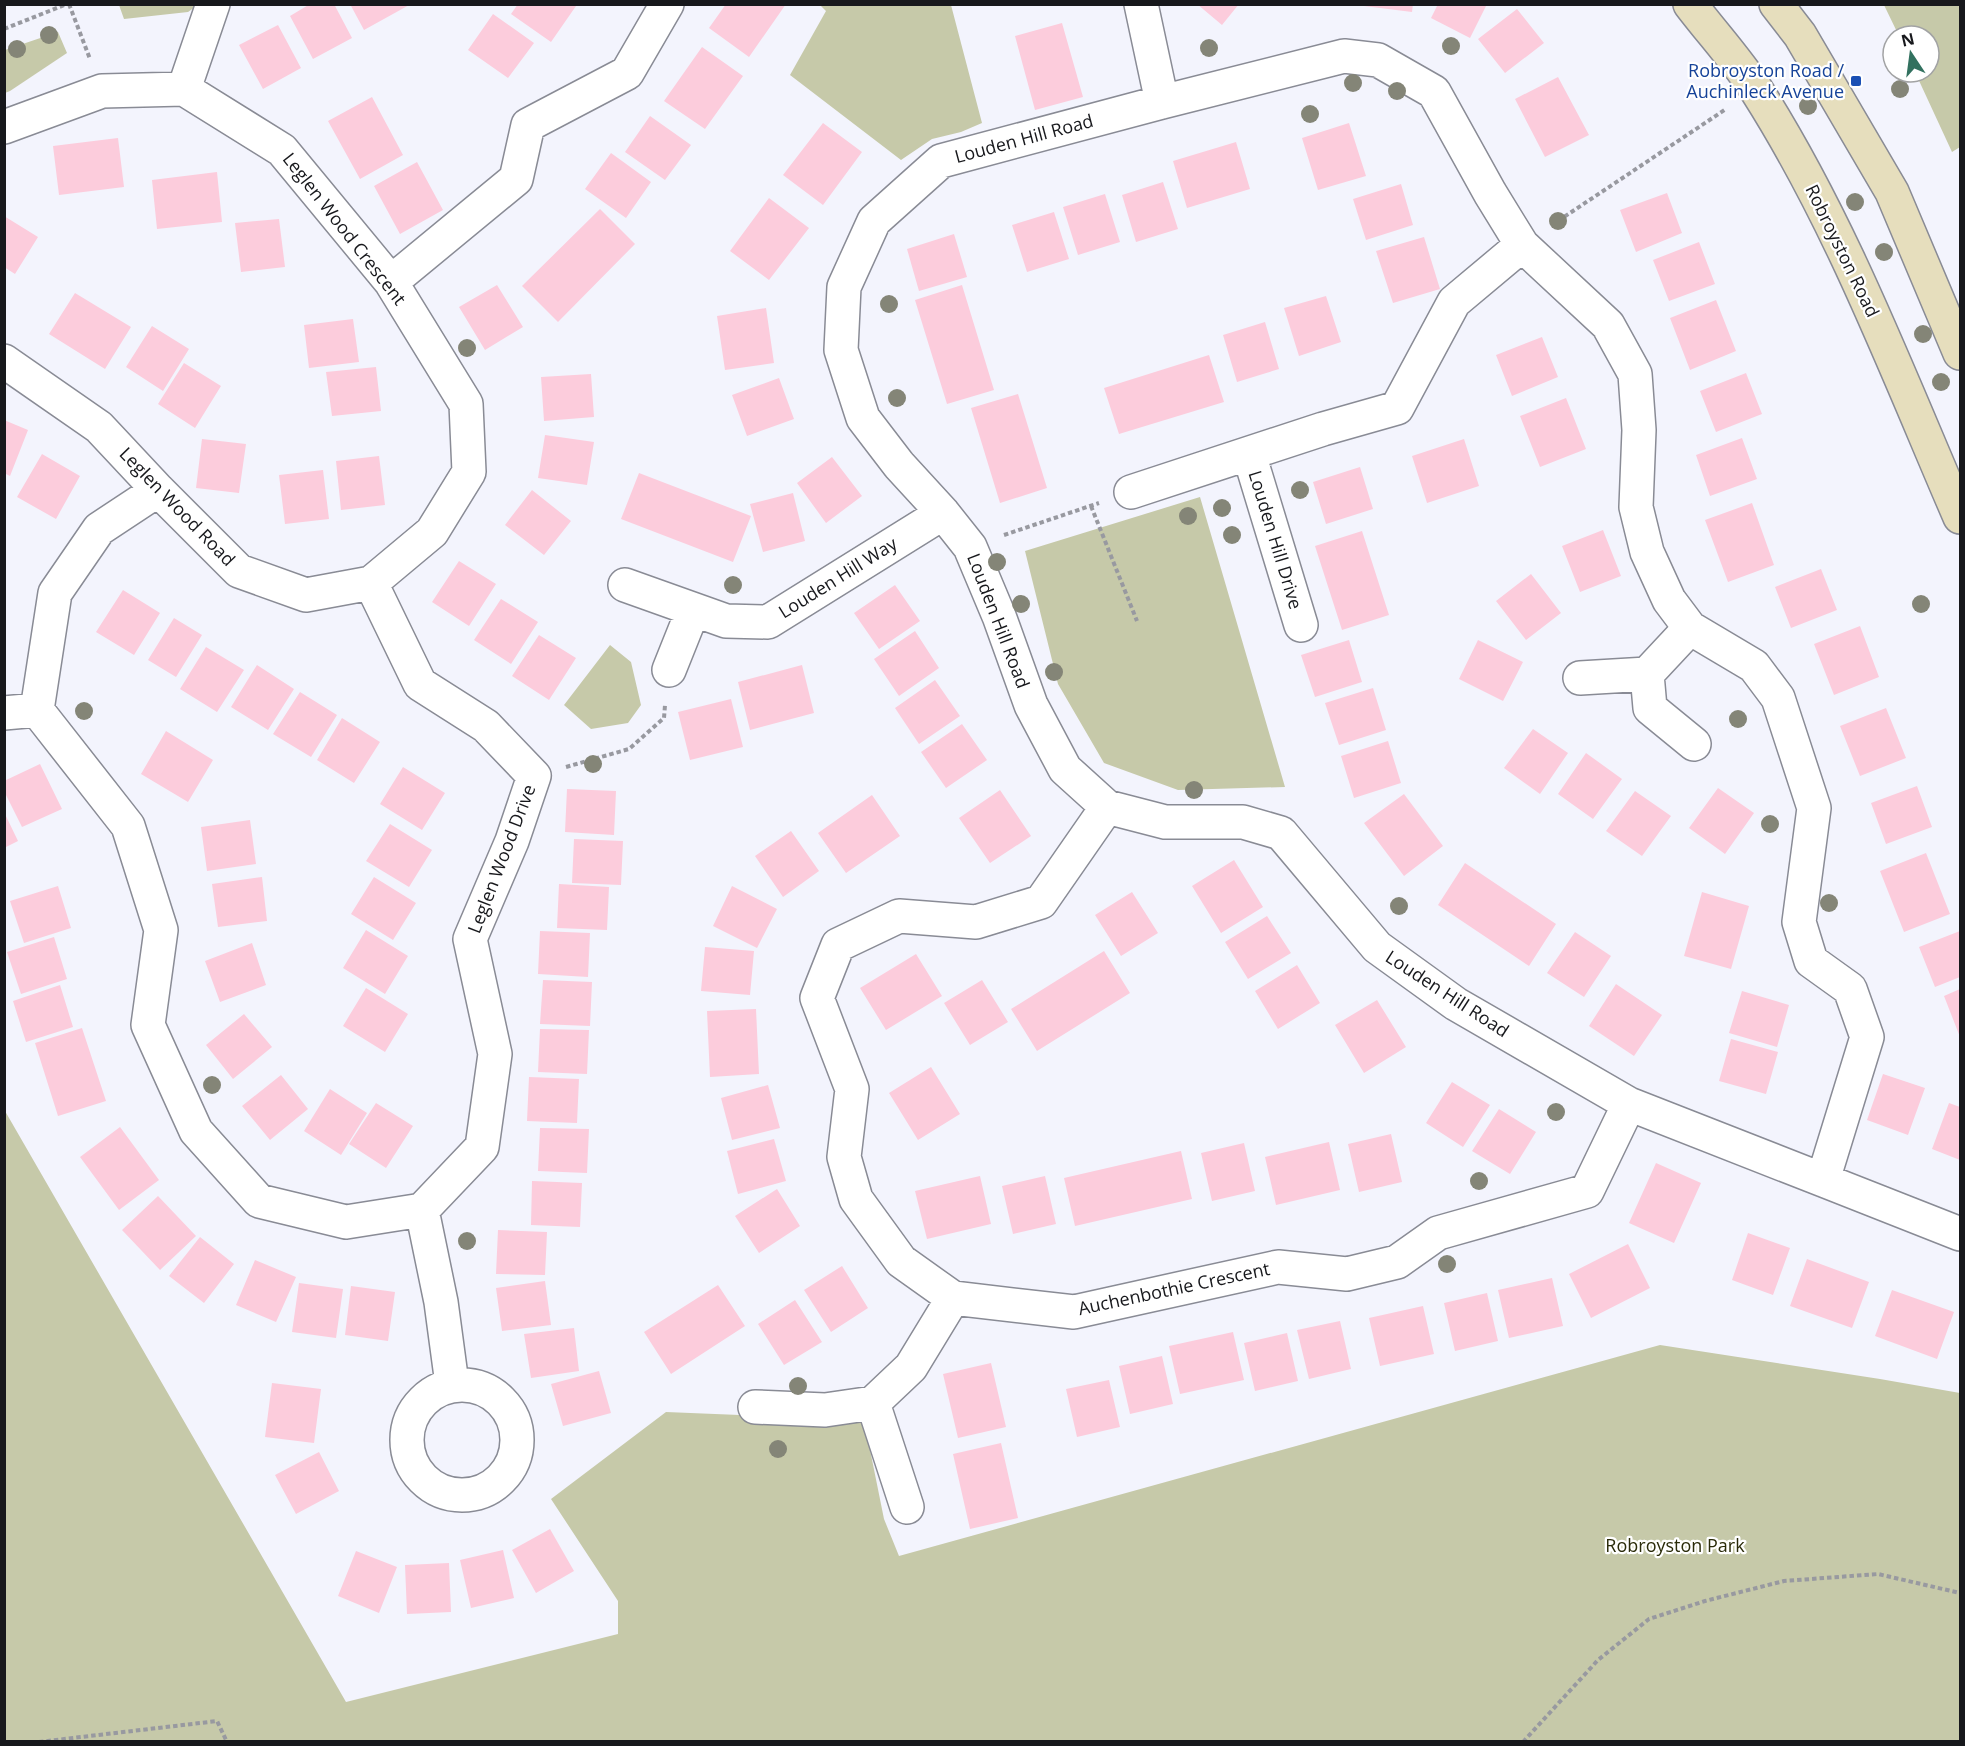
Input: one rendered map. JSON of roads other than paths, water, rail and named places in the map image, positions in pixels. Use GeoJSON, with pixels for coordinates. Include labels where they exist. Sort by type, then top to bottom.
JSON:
{"type":"FeatureCollection","features":[{"type":"Feature","properties":{"kind":"main road","name":"Robroyston Road"},"geometry":{"type":"LineString","coordinates":[[1690,4],[1756,89],[1786,138],[1852,267],[1960,517]]}},
{"type":"Feature","properties":{"kind":"main road"},"geometry":{"type":"LineString","coordinates":[[1776,4],[1800,35],[1892,192],[1960,353]]}},
{"type":"Feature","properties":{"kind":"street"},"geometry":{"type":"LineString","coordinates":[[4,127],[102,91],[184,89],[213,4]]}},
{"type":"Feature","properties":{"kind":"street"},"geometry":{"type":"LineString","coordinates":[[391,282],[516,179],[528,125],[627,73],[668,4]]}},
{"type":"Feature","properties":{"kind":"street"},"geometry":{"type":"LineString","coordinates":[[1141,4],[1162,102]]}},
{"type":"Feature","properties":{"kind":"street","name":"Louden Hill Road"},"geometry":{"type":"LineString","coordinates":[[1822,1180],[1867,1037],[1850,989],[1811,961],[1800,922],[1814,808],[1778,698],[1754,666],[1690,628],[1670,600],[1647,552],[1636,507],[1640,430],[1635,374],[1608,325],[1522,246],[1434,92],[1378,60],[1344,56],[941,161],[874,221],[844,287],[841,350],[863,418],[899,465],[970,546],[1036,714],[1065,769],[1107,807],[1165,822],[1243,822],[1281,833],[1377,947],[1456,1004],[1629,1104],[1822,1180],[1960,1234]]}},
{"type":"Feature","properties":{"kind":"street","name":"Leglen Wood Crescent"},"geometry":{"type":"LineString","coordinates":[[184,89],[282,150],[391,282],[466,404],[469,472],[432,532],[371,583]]}},
{"type":"Feature","properties":{"kind":"street","name":"Louden Hill Drive"},"geometry":{"type":"LineString","coordinates":[[1131,492],[1323,429],[1397,408],[1454,302],[1522,246]]}},
{"type":"Feature","properties":{"kind":"street","name":"Leglen Wood Road"},"geometry":{"type":"LineString","coordinates":[[4,361],[99,427],[239,571],[306,595],[371,583]]}},
{"type":"Feature","properties":{"kind":"street","name":"Louden Hill Drive"},"geometry":{"type":"LineString","coordinates":[[1249,454],[1301,625]]}},
{"type":"Feature","properties":{"kind":"street"},"geometry":{"type":"LineString","coordinates":[[158,490],[99,529],[55,593],[38,710],[128,826],[161,930],[148,1025],[196,1131],[259,1201],[346,1222],[422,1210],[441,1302],[452,1384]]}},
{"type":"Feature","properties":{"kind":"street","name":"Louden Hill Way"},"geometry":{"type":"LineString","coordinates":[[625,585],[726,621],[768,622],[943,513]]}},
{"type":"Feature","properties":{"kind":"street","name":"Leglen Wood Drive"},"geometry":{"type":"LineString","coordinates":[[371,583],[420,684],[486,726],[534,776],[512,841],[470,939],[495,1054],[482,1147],[422,1210]]}},
{"type":"Feature","properties":{"kind":"street"},"geometry":{"type":"LineString","coordinates":[[669,670],[693,610]]}},
{"type":"Feature","properties":{"kind":"street"},"geometry":{"type":"LineString","coordinates":[[1580,678],[1647,674],[1690,628]]}},
{"type":"Feature","properties":{"kind":"street"},"geometry":{"type":"LineString","coordinates":[[1647,674],[1650,708],[1694,744]]}},
{"type":"Feature","properties":{"kind":"street"},"geometry":{"type":"LineString","coordinates":[[4,713],[38,710]]}},
{"type":"Feature","properties":{"kind":"street","name":"Auchenbothie Crescent"},"geometry":{"type":"LineString","coordinates":[[1107,807],[1041,902],[976,922],[899,916],[838,945],[817,998],[852,1089],[844,1157],[856,1198],[901,1261],[953,1298],[1074,1312],[1278,1267],[1347,1274],[1397,1262],[1438,1233],[1587,1191],[1629,1104]]}},
{"type":"Feature","properties":{"kind":"street"},"geometry":{"type":"LineString","coordinates":[[755,1407],[825,1410],[873,1403],[911,1367],[953,1298]]}},
{"type":"Feature","properties":{"kind":"street"},"geometry":{"type":"LineString","coordinates":[[873,1403],[907,1507]]}},
{"type":"Feature","properties":{"kind":"place","name":"Robroyston Road / Auchinleck Avenue"},"geometry":{"type":"Point","coordinates":[1856,81]}},
{"type":"Feature","properties":{"kind":"park label","name":"Robroyston Park"},"geometry":{"type":"Point","coordinates":[1675,1546]}}]}
